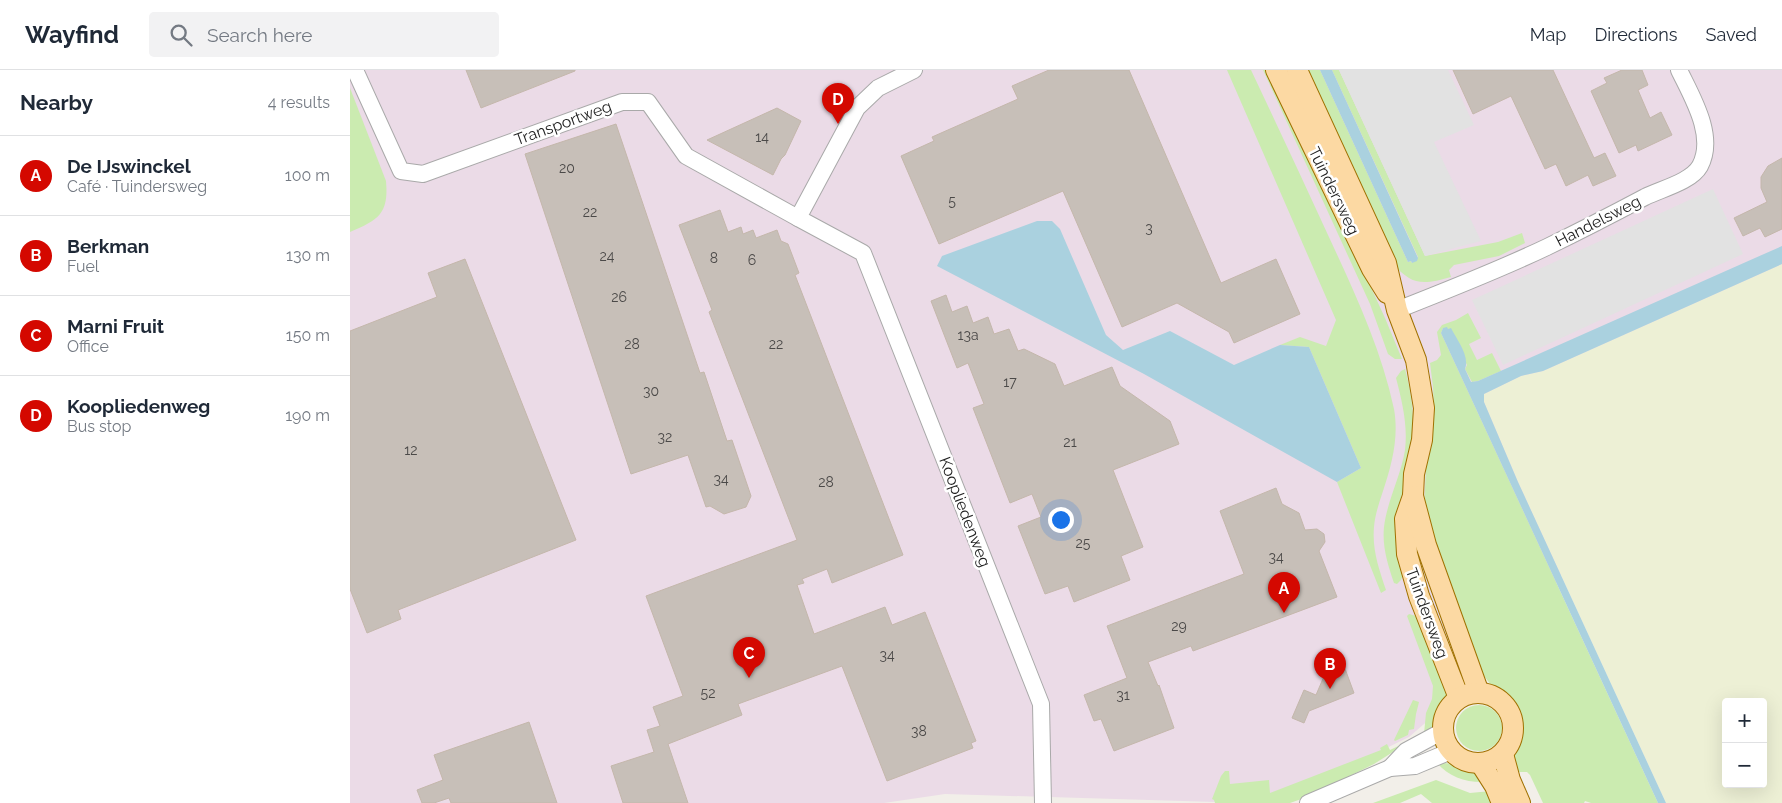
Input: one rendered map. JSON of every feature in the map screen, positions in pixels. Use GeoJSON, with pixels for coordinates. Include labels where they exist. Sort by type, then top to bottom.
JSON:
{"type":"FeatureCollection","features":[{"type":"Feature","properties":{"kind":"main road","name":"Tuindersweg"},"geometry":{"type":"LineString","coordinates":[[1276,70],[1372,269],[1397,310]]}},
{"type":"Feature","properties":{"kind":"main road","name":"Tuindersweg"},"geometry":{"type":"LineString","coordinates":[[1297,70],[1386,263],[1397,310],[1416,360],[1424,408],[1422,440],[1414,474],[1413,496],[1405,519],[1407,554],[1418,596],[1459,698]]}},
{"type":"Feature","properties":{"kind":"main road","name":"Tuindersweg"},"geometry":{"type":"LineString","coordinates":[[1413,496],[1426,545],[1479,693]]}},
{"type":"Feature","properties":{"kind":"main road"},"geometry":{"type":"LineString","coordinates":[[1479,693],[1491,695],[1501,701],[1509,710],[1513,721],[1513,733],[1510,744],[1503,754],[1481,764],[1465,761],[1451,751],[1443,731],[1444,718],[1450,707],[1459,698],[1479,693]]}},
{"type":"Feature","properties":{"kind":"main road"},"geometry":{"type":"LineString","coordinates":[[1503,754],[1510,780],[1520,803]]}},
{"type":"Feature","properties":{"kind":"main road"},"geometry":{"type":"LineString","coordinates":[[1481,764],[1495,786],[1502,803]]}},
{"type":"Feature","properties":{"kind":"street","name":"Transportweg"},"geometry":{"type":"LineString","coordinates":[[356,70],[401,171],[423,174],[622,102],[648,102],[686,156],[798,218]]}},
{"type":"Feature","properties":{"kind":"street"},"geometry":{"type":"LineString","coordinates":[[798,218],[857,108],[878,88],[914,70]]}},
{"type":"Feature","properties":{"kind":"street","name":"Handelsweg"},"geometry":{"type":"LineString","coordinates":[[1397,310],[1546,248],[1647,196],[1695,174],[1705,152],[1704,130],[1701,117],[1679,70]]}},
{"type":"Feature","properties":{"kind":"street","name":"Koopliedenweg"},"geometry":{"type":"LineString","coordinates":[[798,218],[863,253],[1042,704],[1043,803]]}},
{"type":"Feature","properties":{"kind":"street"},"geometry":{"type":"LineString","coordinates":[[1390,768],[1406,751],[1443,731]]}},
{"type":"Feature","properties":{"kind":"street"},"geometry":{"type":"LineString","coordinates":[[1308,803],[1390,768],[1415,766],[1451,751]]}},
{"type":"Feature","properties":{"kind":"shaded area"},"geometry":{"type":"Polygon","coordinates":[[[350,70],[1782,70],[1782,276],[1497,661],[1409,737],[1303,789],[1249,803],[945,794],[884,803],[350,803],[350,70]]]}},
{"type":"Feature","properties":{"kind":"shaded area"},"geometry":{"type":"Polygon","coordinates":[[[1339,70],[1448,70],[1474,125],[1434,142],[1481,241],[1425,256],[1339,70]]]}},
{"type":"Feature","properties":{"kind":"shaded area"},"geometry":{"type":"Polygon","coordinates":[[[1713,189],[1743,254],[1503,365],[1472,300],[1713,189]]]}},
{"type":"Feature","properties":{"kind":"green space"},"geometry":{"type":"Polygon","coordinates":[[[1227,70],[1251,70],[1357,299],[1382,364],[1394,409],[1396,430],[1394,450],[1375,522],[1374,544],[1386,590],[1381,593],[1337,482],[1361,468],[1309,347],[1280,345],[1300,337],[1326,346],[1336,320],[1227,70]]]}},
{"type":"Feature","properties":{"kind":"green space"},"geometry":{"type":"Polygon","coordinates":[[[1263,70],[1271,70],[1402,359],[1395,359],[1388,354],[1370,304],[1263,70]]]}},
{"type":"Feature","properties":{"kind":"green space"},"geometry":{"type":"Polygon","coordinates":[[[1304,70],[1320,70],[1408,262],[1411,261],[1412,263],[1418,257],[1332,70],[1339,70],[1425,256],[1498,242],[1522,233],[1525,243],[1499,256],[1454,265],[1449,270],[1451,277],[1418,282],[1405,276],[1392,262],[1304,70]]]}},
{"type":"Feature","properties":{"kind":"green space"},"geometry":{"type":"Polygon","coordinates":[[[350,88],[386,181],[386,201],[380,214],[368,224],[350,232],[350,88]]]}},
{"type":"Feature","properties":{"kind":"green space"},"geometry":{"type":"Polygon","coordinates":[[[1782,264],[1782,803],[1666,803],[1518,482],[1484,402],[1484,394],[1521,376],[1543,371],[1782,264]]]}},
{"type":"Feature","properties":{"kind":"green space"},"geometry":{"type":"Polygon","coordinates":[[[1468,313],[1481,338],[1469,344],[1477,360],[1492,353],[1501,371],[1472,382],[1465,369],[1467,365],[1448,329],[1443,328],[1441,333],[1658,803],[1591,803],[1585,801],[1584,803],[1543,803],[1530,775],[1527,772],[1518,772],[1512,762],[1523,734],[1519,711],[1507,694],[1491,685],[1480,671],[1434,551],[1424,507],[1426,468],[1434,411],[1430,363],[1437,360],[1441,355],[1437,332],[1442,325],[1468,313]]]}},
{"type":"Feature","properties":{"kind":"green space"},"geometry":{"type":"Polygon","coordinates":[[[1405,369],[1412,407],[1413,436],[1399,514],[1404,572],[1397,584],[1394,583],[1388,563],[1384,527],[1405,450],[1405,422],[1396,378],[1405,369]]]}},
{"type":"Feature","properties":{"kind":"green space"},"geometry":{"type":"Polygon","coordinates":[[[1409,614],[1416,616],[1447,695],[1432,728],[1424,734],[1426,713],[1432,699],[1433,686],[1407,616],[1409,614]]]}},
{"type":"Feature","properties":{"kind":"green space"},"geometry":{"type":"Polygon","coordinates":[[[1413,700],[1419,702],[1414,729],[1409,730],[1408,735],[1395,741],[1394,740],[1413,700]]]}},
{"type":"Feature","properties":{"kind":"green space"},"geometry":{"type":"Polygon","coordinates":[[[1479,705],[1492,709],[1498,715],[1502,728],[1498,741],[1492,747],[1479,751],[1466,747],[1460,741],[1456,728],[1460,715],[1466,709],[1479,705]]]}},
{"type":"Feature","properties":{"kind":"green space"},"geometry":{"type":"Polygon","coordinates":[[[1415,738],[1374,764],[1307,797],[1290,803],[1215,803],[1212,799],[1221,776],[1225,771],[1229,771],[1230,784],[1269,780],[1270,793],[1381,750],[1380,748],[1387,744],[1390,750],[1415,738]]]}},
{"type":"Feature","properties":{"kind":"green space"},"geometry":{"type":"Polygon","coordinates":[[[1437,763],[1464,767],[1481,777],[1485,782],[1459,778],[1447,772],[1437,763]]]}},
{"type":"Feature","properties":{"kind":"green space"},"geometry":{"type":"Polygon","coordinates":[[[1436,780],[1470,793],[1491,791],[1496,803],[1432,803],[1421,794],[1400,803],[1373,803],[1436,780]]]}},
{"type":"Feature","properties":{"kind":"water"},"geometry":{"type":"Polygon","coordinates":[[[1320,70],[1332,70],[1418,258],[1417,261],[1408,262],[1320,70]]]}},
{"type":"Feature","properties":{"kind":"water"},"geometry":{"type":"Polygon","coordinates":[[[1037,221],[1052,221],[1060,229],[1106,335],[1123,350],[1170,331],[1234,365],[1280,345],[1309,347],[1361,468],[1337,482],[1144,374],[937,266],[942,256],[1037,221]]]}},
{"type":"Feature","properties":{"kind":"water"},"geometry":{"type":"Polygon","coordinates":[[[1782,246],[1782,264],[1543,371],[1521,376],[1484,394],[1484,402],[1518,482],[1666,803],[1658,803],[1441,333],[1443,328],[1451,328],[1464,353],[1466,359],[1465,369],[1471,382],[1478,381],[1782,246]]]}},
{"type":"Feature","properties":{"kind":"building"},"geometry":{"type":"Polygon","coordinates":[[[466,70],[575,70],[575,71],[481,108],[466,70]]]}},
{"type":"Feature","properties":{"kind":"building"},"geometry":{"type":"Polygon","coordinates":[[[1049,70],[1129,70],[1221,283],[1276,259],[1300,314],[1234,343],[1229,332],[1177,303],[1122,327],[1063,191],[939,244],[901,156],[934,141],[932,137],[1018,99],[1012,86],[1049,70]]]}},
{"type":"Feature","properties":{"kind":"building"},"geometry":{"type":"Polygon","coordinates":[[[1453,70],[1553,70],[1594,158],[1605,153],[1616,176],[1593,186],[1588,175],[1566,186],[1556,164],[1545,169],[1511,96],[1473,114],[1453,70]]]}},
{"type":"Feature","properties":{"kind":"building"},"geometry":{"type":"Polygon","coordinates":[[[1622,70],[1642,70],[1648,85],[1638,90],[1650,118],[1661,112],[1672,135],[1638,151],[1636,145],[1619,153],[1591,91],[1607,83],[1604,78],[1622,70]]]}},
{"type":"Feature","properties":{"kind":"building"},"geometry":{"type":"Polygon","coordinates":[[[777,108],[801,121],[773,175],[707,140],[777,108]]]}},
{"type":"Feature","properties":{"kind":"building"},"geometry":{"type":"Polygon","coordinates":[[[616,124],[700,373],[704,372],[727,441],[732,440],[751,496],[746,507],[724,514],[710,506],[706,507],[688,455],[631,474],[525,154],[616,124]]]}},
{"type":"Feature","properties":{"kind":"building"},"geometry":{"type":"Polygon","coordinates":[[[1782,158],[1782,229],[1765,237],[1760,228],[1743,236],[1734,218],[1767,202],[1761,188],[1761,177],[1768,166],[1782,158]]]}},
{"type":"Feature","properties":{"kind":"building"},"geometry":{"type":"Polygon","coordinates":[[[720,210],[728,232],[741,227],[743,234],[753,230],[756,238],[777,230],[781,241],[788,244],[799,273],[795,275],[903,555],[832,583],[827,569],[802,579],[804,583],[797,585],[814,634],[885,607],[892,625],[925,612],[976,741],[971,743],[973,748],[887,781],[842,666],[738,704],[742,715],[668,744],[688,803],[623,803],[611,766],[654,752],[647,730],[660,726],[653,707],[683,696],[646,596],[797,540],[709,312],[712,310],[679,225],[720,210]]]}},
{"type":"Feature","properties":{"kind":"building"},"geometry":{"type":"Polygon","coordinates":[[[465,259],[576,540],[398,610],[401,619],[367,633],[350,589],[350,331],[437,297],[428,273],[465,259]]]}},
{"type":"Feature","properties":{"kind":"building"},"geometry":{"type":"Polygon","coordinates":[[[946,295],[952,312],[967,306],[973,323],[988,317],[994,334],[1009,329],[1018,351],[1024,349],[1055,364],[1064,386],[1112,367],[1120,386],[1170,421],[1179,444],[1113,470],[1143,547],[1121,556],[1130,580],[1074,602],[1068,586],[1045,594],[1018,526],[1041,517],[1032,494],[1010,503],[973,408],[984,404],[968,363],[957,368],[931,301],[946,295]]]}},
{"type":"Feature","properties":{"kind":"building"},"geometry":{"type":"Polygon","coordinates":[[[1276,488],[1282,504],[1299,513],[1305,530],[1317,529],[1324,534],[1325,542],[1319,551],[1337,597],[1193,651],[1191,646],[1148,662],[1159,685],[1174,728],[1114,751],[1101,719],[1094,721],[1084,695],[1127,678],[1107,626],[1244,574],[1220,511],[1276,488]]]}},
{"type":"Feature","properties":{"kind":"building"},"geometry":{"type":"Polygon","coordinates":[[[1331,660],[1344,666],[1354,693],[1309,711],[1304,723],[1292,718],[1304,690],[1316,695],[1331,660]]]}},
{"type":"Feature","properties":{"kind":"building"},"geometry":{"type":"Polygon","coordinates":[[[529,722],[557,803],[451,803],[449,798],[434,803],[422,803],[417,790],[443,780],[434,755],[529,722]]]}},
{"type":"Feature","properties":{"kind":"place","name":"Koopliedenweg"},"geometry":{"type":"Point","coordinates":[838,124]}},
{"type":"Feature","properties":{"kind":"place","name":"De IJswinckel"},"geometry":{"type":"Point","coordinates":[1284,613]}},
{"type":"Feature","properties":{"kind":"place","name":"Marni Fruit"},"geometry":{"type":"Point","coordinates":[749,678]}},
{"type":"Feature","properties":{"kind":"place","name":"Berkman"},"geometry":{"type":"Point","coordinates":[1330,689]}}]}
